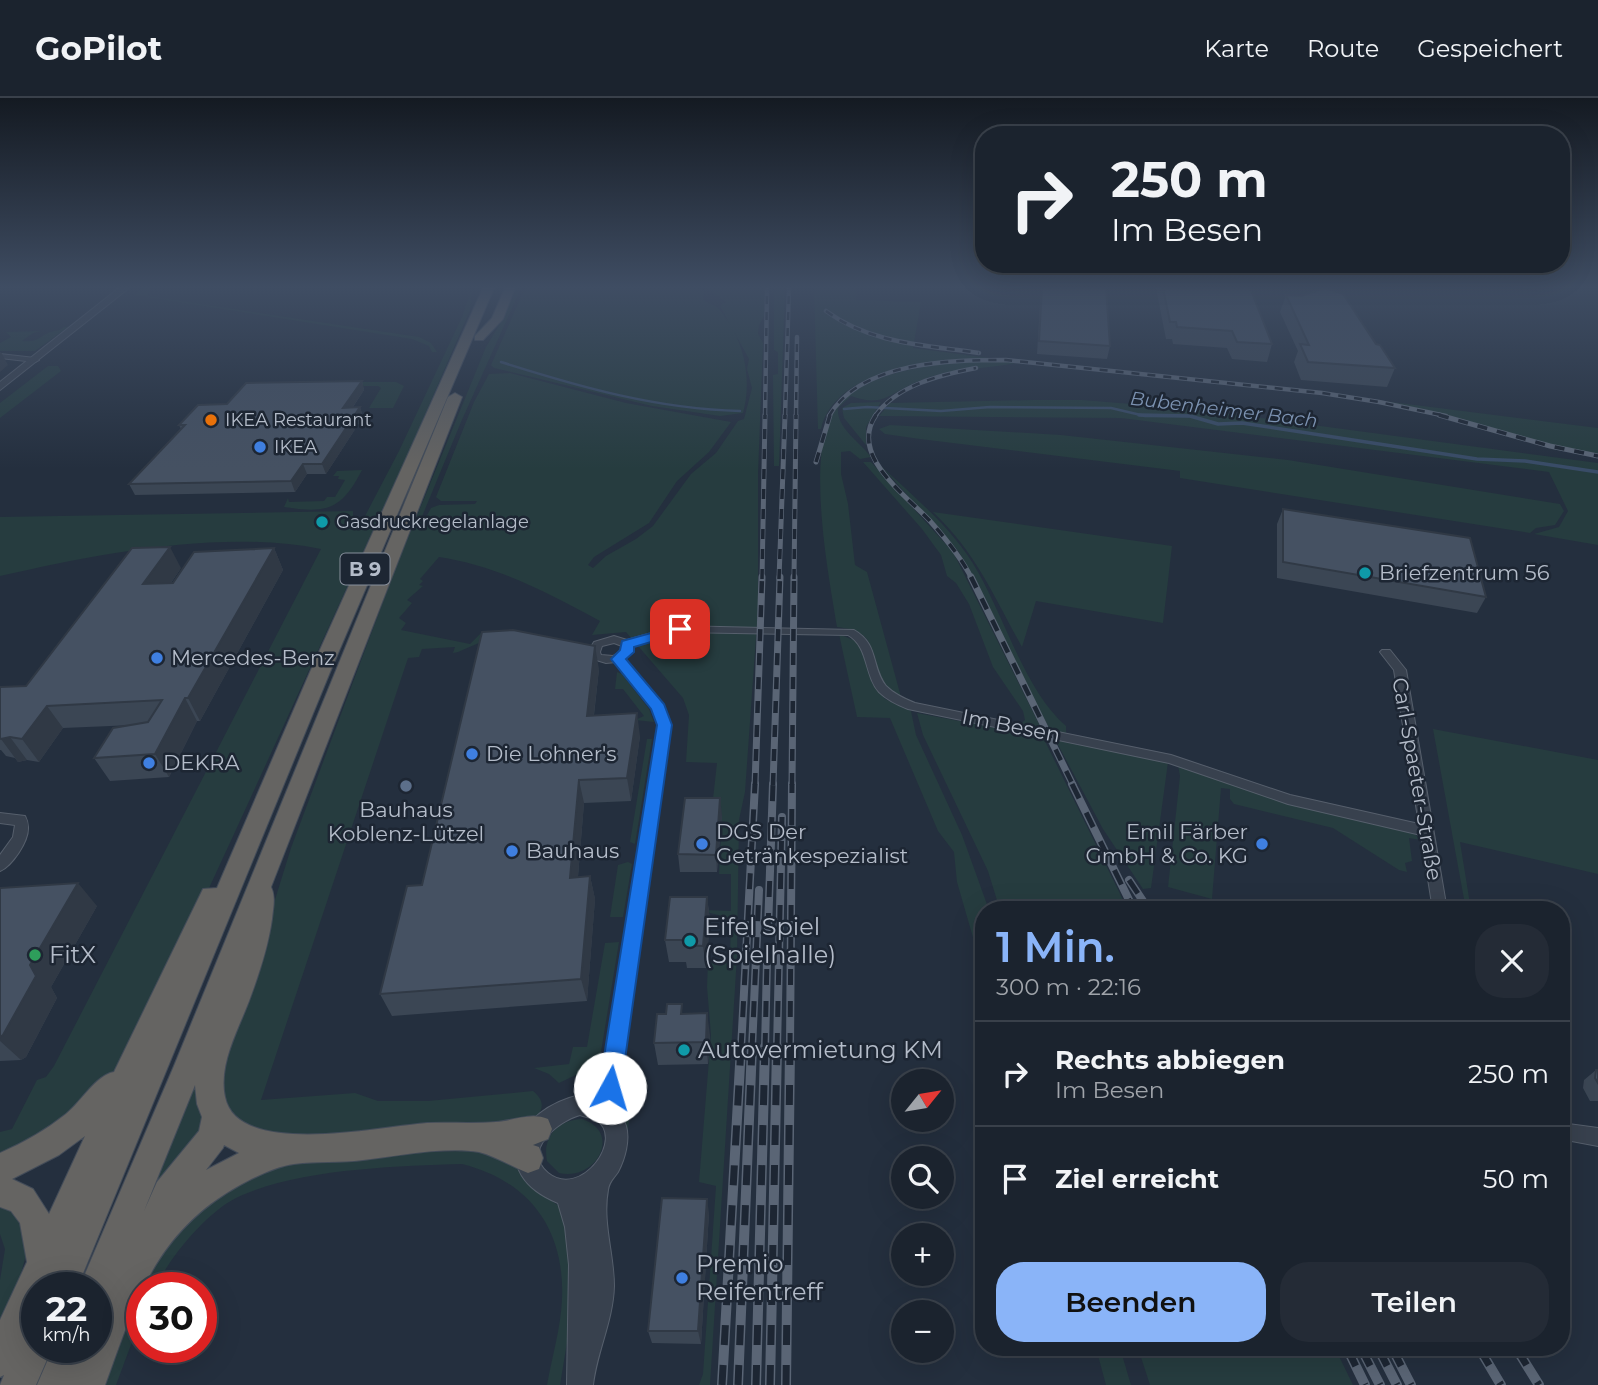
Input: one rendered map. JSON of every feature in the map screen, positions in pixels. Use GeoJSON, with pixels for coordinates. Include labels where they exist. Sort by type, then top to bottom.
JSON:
{"type":"FeatureCollection","features":[{"type":"Feature","properties":{"kind":"highway","name":"B 9"},"geometry":{"type":"LineString","coordinates":[[52,1272],[468,348]]}},
{"type":"Feature","properties":{"kind":"highway","name":"B 9"},"geometry":{"type":"LineString","coordinates":[[103,1272],[162,1132],[469,348]]}},
{"type":"Feature","properties":{"kind":"highway"},"geometry":{"type":"LineString","coordinates":[[52,1272],[136,1055],[239,842],[261,813]]}},
{"type":"Feature","properties":{"kind":"highway"},"geometry":{"type":"LineString","coordinates":[[263,873],[261,914],[255,945],[211,1069],[209,1098],[217,1118],[246,1141],[296,1149]]}},
{"type":"Feature","properties":{"kind":"highway"},"geometry":{"type":"LineString","coordinates":[[0,1168],[36,1152],[73,1130],[100,1103],[136,1055]]}},
{"type":"Feature","properties":{"kind":"highway"},"geometry":{"type":"LineString","coordinates":[[87,1385],[126,1282],[150,1240],[162,1203],[208,1145],[217,1118]]}},
{"type":"Feature","properties":{"kind":"highway"},"geometry":{"type":"LineString","coordinates":[[150,1240],[181,1206],[218,1179],[248,1164],[296,1149],[430,1138],[533,1143]]}},
{"type":"Feature","properties":{"kind":"highway"},"geometry":{"type":"LineString","coordinates":[[0,1191],[22,1197],[28,1204],[50,1272]]}},
{"type":"Feature","properties":{"kind":"highway"},"geometry":{"type":"LineString","coordinates":[[0,1359],[21,1324]]}},
{"type":"Feature","properties":{"kind":"highway"},"geometry":{"type":"LineString","coordinates":[[18,1385],[28,1363]]}},
{"type":"Feature","properties":{"kind":"highway"},"geometry":{"type":"LineString","coordinates":[[55,1385],[65,1363]]}},
{"type":"Feature","properties":{"kind":"street"},"geometry":{"type":"LineString","coordinates":[[0,387],[50,348]]}},
{"type":"Feature","properties":{"kind":"street"},"geometry":{"type":"LineString","coordinates":[[0,356],[35,360]]}},
{"type":"Feature","properties":{"kind":"street","name":"Im Besen"},"geometry":{"type":"LineString","coordinates":[[611,1074],[664,725],[658,708],[622,651],[680,629],[850,632],[864,642],[882,688],[904,703],[1171,759],[1280,797],[1427,831]]}},
{"type":"Feature","properties":{"kind":"street","name":"Carl-Spaeter-Straße"},"geometry":{"type":"LineString","coordinates":[[1386,652],[1400,670],[1439,901]]}},
{"type":"Feature","properties":{"kind":"street"},"geometry":{"type":"LineString","coordinates":[[0,818],[20,818],[23,832],[0,866]]}},
{"type":"Feature","properties":{"kind":"street"},"geometry":{"type":"LineString","coordinates":[[580,1105],[599,1090],[611,1074]]}},
{"type":"Feature","properties":{"kind":"street"},"geometry":{"type":"LineString","coordinates":[[610,1118],[593,1107],[580,1105],[558,1110],[533,1143],[530,1167],[539,1181],[555,1190],[583,1188],[599,1178],[611,1164],[617,1148],[616,1132],[610,1118],[611,1074]]}},
{"type":"Feature","properties":{"kind":"street"},"geometry":{"type":"LineString","coordinates":[[1570,1132],[1598,1137]]}},
{"type":"Feature","properties":{"kind":"street"},"geometry":{"type":"LineString","coordinates":[[581,1378],[593,1340],[601,1286],[593,1198],[599,1178]]}},
{"type":"Feature","properties":{"kind":"street"},"geometry":{"type":"LineString","coordinates":[[565,1191],[573,1211],[582,1269],[581,1378]]}},
{"type":"Feature","properties":{"kind":"green space"},"geometry":{"type":"Polygon","coordinates":[[[0,348],[39,348],[35,351],[0,351],[0,348]]]}},
{"type":"Feature","properties":{"kind":"green space"},"geometry":{"type":"Polygon","coordinates":[[[447,348],[454,348],[412,445],[191,927],[122,1058],[102,1089],[84,1109],[0,1158],[0,1132],[12,1129],[37,1080],[46,1077],[54,1066],[321,549],[283,544],[202,543],[118,553],[0,576],[0,517],[353,511],[353,518],[364,518],[447,348]]]}},
{"type":"Feature","properties":{"kind":"green space"},"geometry":{"type":"Polygon","coordinates":[[[486,348],[494,348],[421,519],[428,521],[426,517],[431,508],[439,505],[475,504],[477,501],[441,501],[436,497],[474,402],[489,374],[510,373],[626,403],[731,422],[709,452],[677,481],[649,523],[594,557],[588,565],[593,568],[606,556],[653,526],[691,474],[716,453],[738,421],[744,419],[752,388],[747,369],[749,359],[743,348],[763,348],[758,474],[758,609],[745,792],[739,820],[737,956],[710,1385],[699,1385],[703,1374],[716,1186],[699,1182],[711,1035],[708,962],[730,961],[731,918],[668,903],[684,902],[704,910],[731,911],[731,874],[719,874],[722,815],[713,799],[717,763],[686,762],[689,715],[683,698],[626,632],[592,635],[600,621],[522,582],[461,561],[439,557],[420,579],[423,581],[419,585],[423,586],[407,600],[412,603],[399,618],[406,623],[401,630],[470,644],[481,633],[495,636],[458,652],[453,653],[455,647],[422,649],[419,657],[408,658],[261,1100],[355,1093],[378,1101],[428,1101],[533,1091],[542,1104],[537,1116],[528,1124],[282,1137],[243,1123],[231,1113],[223,1096],[225,1061],[291,848],[396,567],[486,348]]]}},
{"type":"Feature","properties":{"kind":"green space"},"geometry":{"type":"Polygon","coordinates":[[[498,348],[741,348],[746,371],[746,399],[743,413],[720,416],[652,406],[494,368],[491,365],[498,348]]]}},
{"type":"Feature","properties":{"kind":"green space"},"geometry":{"type":"Polygon","coordinates":[[[783,348],[779,466],[774,466],[773,375],[778,374],[778,352],[774,350],[783,348]]]}},
{"type":"Feature","properties":{"kind":"green space"},"geometry":{"type":"Polygon","coordinates":[[[816,348],[913,348],[997,359],[922,364],[869,378],[847,391],[831,408],[821,429],[818,429],[816,348]]]}},
{"type":"Feature","properties":{"kind":"green space"},"geometry":{"type":"Polygon","coordinates":[[[989,361],[1020,362],[931,376],[879,400],[851,396],[838,408],[838,415],[845,428],[871,457],[860,459],[850,451],[841,452],[841,474],[848,504],[855,565],[867,572],[901,697],[883,683],[867,639],[851,630],[837,627],[821,513],[822,450],[828,425],[838,406],[852,393],[869,383],[929,366],[989,361]]]}},
{"type":"Feature","properties":{"kind":"green space"},"geometry":{"type":"Polygon","coordinates":[[[48,366],[58,366],[61,371],[0,418],[0,403],[48,366]]]}},
{"type":"Feature","properties":{"kind":"green space"},"geometry":{"type":"Polygon","coordinates":[[[359,382],[396,382],[404,386],[393,408],[369,408],[381,388],[363,386],[359,382]]]}},
{"type":"Feature","properties":{"kind":"green space"},"geometry":{"type":"Polygon","coordinates":[[[1082,400],[1193,409],[1598,463],[1598,545],[1534,534],[1559,527],[1568,511],[1549,472],[1121,418],[879,416],[890,403],[1082,400]]]}},
{"type":"Feature","properties":{"kind":"green space"},"geometry":{"type":"Polygon","coordinates":[[[1383,401],[1598,428],[1598,455],[1544,444],[1383,401]]]}},
{"type":"Feature","properties":{"kind":"green space"},"geometry":{"type":"Polygon","coordinates":[[[881,402],[866,427],[866,445],[844,418],[842,408],[851,403],[881,402]]]}},
{"type":"Feature","properties":{"kind":"green space"},"geometry":{"type":"Polygon","coordinates":[[[890,425],[1061,435],[1288,460],[1560,504],[1564,511],[1555,525],[1536,528],[1530,533],[1180,478],[1180,471],[920,439],[885,434],[879,429],[890,425]]]}},
{"type":"Feature","properties":{"kind":"green space"},"geometry":{"type":"Polygon","coordinates":[[[863,462],[871,462],[953,552],[1041,728],[1021,724],[1025,720],[1023,711],[993,667],[969,604],[956,583],[947,576],[941,555],[922,529],[863,462]]]}},
{"type":"Feature","properties":{"kind":"green space"},"geometry":{"type":"Polygon","coordinates":[[[880,465],[933,515],[969,557],[1028,675],[1052,712],[1066,726],[1066,733],[1050,730],[959,552],[880,465]]]}},
{"type":"Feature","properties":{"kind":"green space"},"geometry":{"type":"Polygon","coordinates":[[[362,470],[348,493],[332,506],[312,510],[284,507],[288,498],[289,502],[324,501],[327,497],[335,497],[345,480],[333,476],[337,471],[362,470]]]}},
{"type":"Feature","properties":{"kind":"green space"},"geometry":{"type":"Polygon","coordinates":[[[933,512],[1172,546],[1163,623],[1036,601],[1022,647],[973,559],[933,512]]]}},
{"type":"Feature","properties":{"kind":"green space"},"geometry":{"type":"Polygon","coordinates":[[[839,634],[858,642],[879,692],[885,699],[911,711],[916,735],[962,835],[986,901],[975,901],[975,944],[957,882],[954,852],[938,831],[890,718],[857,717],[839,634]]]}},
{"type":"Feature","properties":{"kind":"green space"},"geometry":{"type":"Polygon","coordinates":[[[617,672],[622,674],[649,709],[654,722],[635,720],[644,716],[623,689],[615,689],[617,672]]]}},
{"type":"Feature","properties":{"kind":"green space"},"geometry":{"type":"Polygon","coordinates":[[[917,713],[1043,737],[1124,901],[997,901],[988,871],[923,735],[917,713]]]}},
{"type":"Feature","properties":{"kind":"green space"},"geometry":{"type":"Polygon","coordinates":[[[1433,729],[1598,760],[1598,874],[1460,842],[1470,901],[1464,901],[1433,729]]]}},
{"type":"Feature","properties":{"kind":"green space"},"geometry":{"type":"Polygon","coordinates":[[[647,739],[652,739],[635,844],[630,842],[647,739]]]}},
{"type":"Feature","properties":{"kind":"green space"},"geometry":{"type":"Polygon","coordinates":[[[1055,739],[1168,762],[1151,888],[1143,889],[1103,829],[1055,739]]]}},
{"type":"Feature","properties":{"kind":"green space"},"geometry":{"type":"Polygon","coordinates":[[[1178,765],[1410,830],[1421,840],[1409,838],[1412,861],[1405,863],[1407,872],[1399,870],[1333,828],[1234,804],[1230,799],[1230,789],[1221,788],[1212,899],[1168,887],[1180,776],[1178,765]]]}},
{"type":"Feature","properties":{"kind":"green space"},"geometry":{"type":"Polygon","coordinates":[[[628,862],[632,864],[623,917],[610,917],[618,865],[628,862]]]}},
{"type":"Feature","properties":{"kind":"green space"},"geometry":{"type":"Polygon","coordinates":[[[619,942],[599,1064],[559,1083],[549,1074],[534,1068],[569,1064],[573,1047],[587,1047],[605,943],[619,942]]]}},
{"type":"Feature","properties":{"kind":"green space"},"geometry":{"type":"Polygon","coordinates":[[[200,1070],[206,1124],[142,1217],[200,1070]]]}},
{"type":"Feature","properties":{"kind":"green space"},"geometry":{"type":"Polygon","coordinates":[[[626,1085],[634,1085],[625,1150],[618,1115],[618,1093],[626,1085]]]}},
{"type":"Feature","properties":{"kind":"green space"},"geometry":{"type":"Polygon","coordinates":[[[582,1119],[594,1125],[601,1134],[600,1154],[584,1170],[572,1174],[559,1173],[547,1161],[547,1144],[559,1126],[582,1119]]]}},
{"type":"Feature","properties":{"kind":"green space"},"geometry":{"type":"Polygon","coordinates":[[[405,1152],[489,1153],[518,1165],[532,1188],[562,1208],[569,1225],[574,1300],[560,1385],[547,1385],[562,1299],[557,1251],[550,1230],[539,1212],[507,1183],[462,1164],[346,1171],[260,1188],[236,1198],[212,1214],[190,1237],[165,1272],[145,1272],[179,1220],[262,1167],[405,1152]]]}},
{"type":"Feature","properties":{"kind":"green space"},"geometry":{"type":"Polygon","coordinates":[[[0,1198],[19,1207],[27,1251],[18,1285],[0,1327],[0,1280],[5,1249],[0,1234],[0,1198]]]}},
{"type":"Feature","properties":{"kind":"green space"},"geometry":{"type":"Polygon","coordinates":[[[126,1318],[126,1358],[116,1385],[101,1385],[109,1363],[112,1363],[112,1356],[126,1318]]]}},
{"type":"Feature","properties":{"kind":"green space"},"geometry":{"type":"Polygon","coordinates":[[[1098,1356],[1122,1356],[1131,1385],[1106,1385],[1098,1356]]]}},
{"type":"Feature","properties":{"kind":"green space"},"geometry":{"type":"Polygon","coordinates":[[[1141,1356],[1339,1356],[1353,1385],[1150,1385],[1141,1356]]]}},
{"type":"Feature","properties":{"kind":"building"},"geometry":{"type":"Polygon","coordinates":[[[1302,348],[1382,348],[1395,368],[1308,362],[1302,348]]]}},
{"type":"Feature","properties":{"kind":"building","name":"IKEA"},"geometry":{"type":"Polygon","coordinates":[[[362,381],[343,408],[360,407],[322,464],[303,464],[291,481],[129,484],[185,425],[179,425],[198,405],[227,404],[246,383],[362,381]]]}},
{"type":"Feature","properties":{"kind":"building","name":"Briefzentrum 56"},"geometry":{"type":"Polygon","coordinates":[[[1283,509],[1470,538],[1486,597],[1283,562],[1283,509]]]}},
{"type":"Feature","properties":{"kind":"building","name":"Mercedes-Benz"},"geometry":{"type":"Polygon","coordinates":[[[170,547],[143,584],[173,583],[194,552],[274,548],[155,754],[94,758],[113,728],[148,722],[162,700],[47,706],[22,739],[1,739],[0,687],[26,686],[132,548],[170,547]]]}},
{"type":"Feature","properties":{"kind":"building","name":"Bauhaus"},"geometry":{"type":"Polygon","coordinates":[[[513,630],[595,646],[587,716],[637,713],[627,778],[579,780],[570,878],[590,876],[581,979],[380,994],[407,886],[422,885],[482,632],[513,630]]]}},
{"type":"Feature","properties":{"kind":"building","name":"DGS Der Getränkespezialist"},"geometry":{"type":"Polygon","coordinates":[[[685,798],[720,798],[716,855],[678,854],[685,798]]]}},
{"type":"Feature","properties":{"kind":"building"},"geometry":{"type":"Polygon","coordinates":[[[78,883],[30,965],[36,976],[0,1037],[0,888],[78,883]]]}},
{"type":"Feature","properties":{"kind":"building"},"geometry":{"type":"Polygon","coordinates":[[[670,897],[707,897],[703,946],[684,945],[684,940],[665,940],[670,897]]]}},
{"type":"Feature","properties":{"kind":"building"},"geometry":{"type":"Polygon","coordinates":[[[667,1004],[682,1004],[681,1014],[707,1013],[706,1042],[654,1043],[657,1014],[666,1014],[667,1004]]]}},
{"type":"Feature","properties":{"kind":"building","name":"Premio Reifentreff"},"geometry":{"type":"Polygon","coordinates":[[[662,1198],[707,1199],[698,1331],[648,1331],[662,1198]]]}},
{"type":"Feature","properties":{"kind":"waterway","name":"Bubenheimer Bach"},"geometry":{"type":"LineString","coordinates":[[501,362],[619,395],[679,406],[740,411]]}},
{"type":"Feature","properties":{"kind":"waterway","name":"Bubenheimer Bach"},"geometry":{"type":"LineString","coordinates":[[844,409],[867,407],[941,411],[990,407],[1111,408],[1141,415]]}},
{"type":"Feature","properties":{"kind":"waterway","name":"Bubenheimer Bach"},"geometry":{"type":"LineString","coordinates":[[1141,415],[1190,416]]}},
{"type":"Feature","properties":{"kind":"waterway","name":"Bubenheimer Bach"},"geometry":{"type":"LineString","coordinates":[[1141,415],[1190,416]]}},
{"type":"Feature","properties":{"kind":"waterway","name":"Bubenheimer Bach"},"geometry":{"type":"LineString","coordinates":[[1190,416],[1218,424],[1242,423],[1477,459],[1525,461],[1598,472]]}},
{"type":"Feature","properties":{"kind":"railway"},"geometry":{"type":"LineString","coordinates":[[765,416],[766,348]]}},
{"type":"Feature","properties":{"kind":"railway"},"geometry":{"type":"LineString","coordinates":[[785,416],[787,348]]}},
{"type":"Feature","properties":{"kind":"railway"},"geometry":{"type":"LineString","coordinates":[[796,416],[797,348]]}},
{"type":"Feature","properties":{"kind":"railway"},"geometry":{"type":"LineString","coordinates":[[942,348],[979,353]]}},
{"type":"Feature","properties":{"kind":"railway"},"geometry":{"type":"LineString","coordinates":[[829,416],[844,398],[862,384],[885,374],[934,363],[1006,360],[1322,393],[1446,416]]}},
{"type":"Feature","properties":{"kind":"railway"},"geometry":{"type":"LineString","coordinates":[[875,416],[884,405],[907,389],[934,378],[976,368]]}},
{"type":"Feature","properties":{"kind":"railway"},"geometry":{"type":"LineString","coordinates":[[762,579],[765,415]]}},
{"type":"Feature","properties":{"kind":"railway"},"geometry":{"type":"LineString","coordinates":[[779,579],[785,415]]}},
{"type":"Feature","properties":{"kind":"railway"},"geometry":{"type":"LineString","coordinates":[[794,579],[796,415]]}},
{"type":"Feature","properties":{"kind":"railway"},"geometry":{"type":"LineString","coordinates":[[816,462],[830,415]]}},
{"type":"Feature","properties":{"kind":"railway"},"geometry":{"type":"LineString","coordinates":[[876,415],[869,430],[869,445],[874,459],[895,487],[947,541],[972,579]]}},
{"type":"Feature","properties":{"kind":"railway"},"geometry":{"type":"LineString","coordinates":[[1439,415],[1550,446],[1598,456]]}},
{"type":"Feature","properties":{"kind":"railway"},"geometry":{"type":"LineString","coordinates":[[755,785],[762,577]]}},
{"type":"Feature","properties":{"kind":"railway"},"geometry":{"type":"LineString","coordinates":[[773,785],[780,577]]}},
{"type":"Feature","properties":{"kind":"railway"},"geometry":{"type":"LineString","coordinates":[[792,785],[794,577]]}},
{"type":"Feature","properties":{"kind":"railway"},"geometry":{"type":"LineString","coordinates":[[972,579],[1073,785]]}},
{"type":"Feature","properties":{"kind":"railway"},"geometry":{"type":"LineString","coordinates":[[741,1049],[755,784]]}},
{"type":"Feature","properties":{"kind":"railway"},"geometry":{"type":"LineString","coordinates":[[768,929],[773,784]]}},
{"type":"Feature","properties":{"kind":"railway"},"geometry":{"type":"LineString","coordinates":[[790,1049],[792,784]]}},
{"type":"Feature","properties":{"kind":"railway"},"geometry":{"type":"LineString","coordinates":[[1072,784],[1130,901]]}},
{"type":"Feature","properties":{"kind":"railway"},"geometry":{"type":"LineString","coordinates":[[777,1049],[782,817]]}},
{"type":"Feature","properties":{"kind":"railway"},"geometry":{"type":"LineString","coordinates":[[1129,880],[1143,901]]}},
{"type":"Feature","properties":{"kind":"railway"},"geometry":{"type":"LineString","coordinates":[[752,1049],[759,890]]}},
{"type":"Feature","properties":{"kind":"railway"},"geometry":{"type":"LineString","coordinates":[[765,1049],[767,960]]}},
{"type":"Feature","properties":{"kind":"railway"},"geometry":{"type":"LineString","coordinates":[[722,1385],[741,1047]]}},
{"type":"Feature","properties":{"kind":"railway"},"geometry":{"type":"LineString","coordinates":[[738,1385],[752,1047]]}},
{"type":"Feature","properties":{"kind":"railway"},"geometry":{"type":"LineString","coordinates":[[756,1385],[765,1047]]}},
{"type":"Feature","properties":{"kind":"railway"},"geometry":{"type":"LineString","coordinates":[[770,1385],[777,1047]]}},
{"type":"Feature","properties":{"kind":"railway"},"geometry":{"type":"LineString","coordinates":[[786,1385],[790,1047]]}},
{"type":"Feature","properties":{"kind":"railway"},"geometry":{"type":"LineString","coordinates":[[1351,1356],[1365,1385]]}},
{"type":"Feature","properties":{"kind":"railway"},"geometry":{"type":"LineString","coordinates":[[1365,1356],[1380,1385]]}},
{"type":"Feature","properties":{"kind":"railway"},"geometry":{"type":"LineString","coordinates":[[1382,1356],[1397,1385]]}},
{"type":"Feature","properties":{"kind":"railway"},"geometry":{"type":"LineString","coordinates":[[1396,1356],[1411,1385]]}},
{"type":"Feature","properties":{"kind":"railway"},"geometry":{"type":"LineString","coordinates":[[1484,1356],[1501,1385]]}},
{"type":"Feature","properties":{"kind":"railway"},"geometry":{"type":"LineString","coordinates":[[1521,1356],[1539,1385]]}},
{"type":"Feature","properties":{"kind":"place","name":"IKEA Restaurant"},"geometry":{"type":"Point","coordinates":[211,420]}},
{"type":"Feature","properties":{"kind":"place","name":"IKEA"},"geometry":{"type":"Point","coordinates":[260,447]}},
{"type":"Feature","properties":{"kind":"place","name":"Gasdruckregelanlage"},"geometry":{"type":"Point","coordinates":[322,522]}},
{"type":"Feature","properties":{"kind":"place","name":"Briefzentrum 56"},"geometry":{"type":"Point","coordinates":[1365,573]}},
{"type":"Feature","properties":{"kind":"place","name":"Mercedes-Benz"},"geometry":{"type":"Point","coordinates":[157,658]}},
{"type":"Feature","properties":{"kind":"place","name":"Die Lohner's"},"geometry":{"type":"Point","coordinates":[472,754]}},
{"type":"Feature","properties":{"kind":"place","name":"DEKRA"},"geometry":{"type":"Point","coordinates":[149,763]}},
{"type":"Feature","properties":{"kind":"place","name":"Bauhaus Koblenz-Lützel"},"geometry":{"type":"Point","coordinates":[406,786]}},
{"type":"Feature","properties":{"kind":"place","name":"DGS Der Getränkespezialist"},"geometry":{"type":"Point","coordinates":[702,844]}},
{"type":"Feature","properties":{"kind":"place","name":"Emil Färber GmbH & Co. KG"},"geometry":{"type":"Point","coordinates":[1262,844]}},
{"type":"Feature","properties":{"kind":"place","name":"Bauhaus"},"geometry":{"type":"Point","coordinates":[512,851]}},
{"type":"Feature","properties":{"kind":"place","name":"Eifel Spiel (Spielhalle)"},"geometry":{"type":"Point","coordinates":[690,941]}},
{"type":"Feature","properties":{"kind":"place","name":"FitX"},"geometry":{"type":"Point","coordinates":[35,955]}},
{"type":"Feature","properties":{"kind":"place","name":"Autovermietung KM"},"geometry":{"type":"Point","coordinates":[684,1050]}},
{"type":"Feature","properties":{"kind":"place","name":"Premio Reifentreff"},"geometry":{"type":"Point","coordinates":[682,1278]}},
{"type":"Feature","properties":{"kind":"route"},"geometry":{"type":"LineString","coordinates":[[610,1088],[664,725],[658,708],[618,659],[627,652],[627,644],[665,631],[680,629]]}}]}
